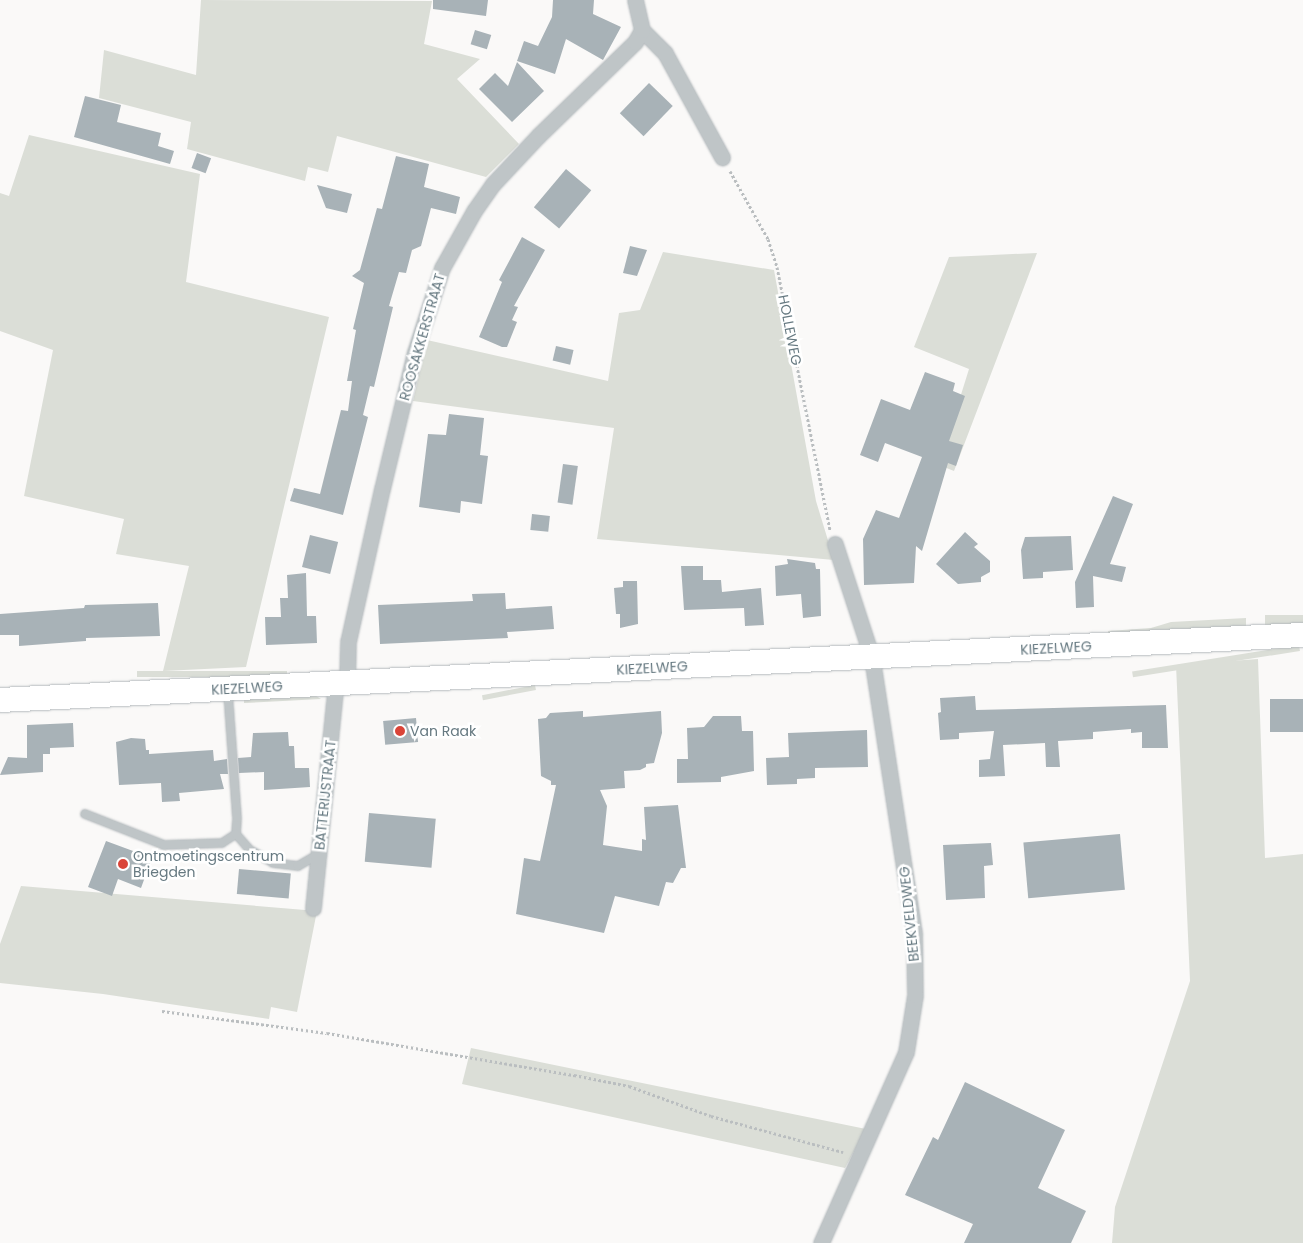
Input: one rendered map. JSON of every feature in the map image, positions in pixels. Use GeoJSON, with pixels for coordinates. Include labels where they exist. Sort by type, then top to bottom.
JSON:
{"type":"FeatureCollection","features":[{"type":"Feature","properties":{"kind":"main road","name":"KIEZELWEG"},"geometry":{"type":"LineString","coordinates":[[0,700],[1303,635]]}},
{"type":"Feature","properties":{"kind":"street"},"geometry":{"type":"LineString","coordinates":[[636,0],[642,30],[665,53],[722,157]]}},
{"type":"Feature","properties":{"kind":"street","name":"ROOSAKKERSTRAAT"},"geometry":{"type":"LineString","coordinates":[[342,683],[348,642],[382,488],[415,352],[442,268],[474,211],[493,184],[538,136],[635,42],[642,30]]}},
{"type":"Feature","properties":{"kind":"street"},"geometry":{"type":"LineString","coordinates":[[835,544],[872,658]]}},
{"type":"Feature","properties":{"kind":"street","name":"BEEKVELDWEG"},"geometry":{"type":"LineString","coordinates":[[821,1243],[861,1157],[906,1052],[915,995],[914,933],[872,658]]}},
{"type":"Feature","properties":{"kind":"street","name":"BATTERIJSTRAAT"},"geometry":{"type":"LineString","coordinates":[[313,908],[342,683]]}},
{"type":"Feature","properties":{"kind":"lane"},"geometry":{"type":"LineString","coordinates":[[228,689],[238,818],[236,834],[250,850],[273,863],[298,866],[319,854]]}},
{"type":"Feature","properties":{"kind":"lane"},"geometry":{"type":"LineString","coordinates":[[85,814],[164,845],[222,843],[236,834]]}},
{"type":"Feature","properties":{"kind":"path","name":"HOLLEWEG"},"geometry":{"type":"LineString","coordinates":[[722,157],[768,240],[777,266],[826,517],[835,544]]}},
{"type":"Feature","properties":{"kind":"path"},"geometry":{"type":"LineString","coordinates":[[162,1011],[327,1033],[629,1086],[710,1116],[861,1157]]}},
{"type":"Feature","properties":{"kind":"shaded area"},"geometry":{"type":"Polygon","coordinates":[[[201,0],[432,1],[424,44],[480,59],[457,79],[519,144],[486,177],[337,136],[328,172],[308,167],[305,181],[187,149],[191,122],[99,98],[104,50],[196,75],[201,0]]]}},
{"type":"Feature","properties":{"kind":"shaded area"},"geometry":{"type":"Polygon","coordinates":[[[29,135],[200,174],[186,282],[329,317],[246,667],[163,671],[189,566],[116,554],[124,519],[24,496],[53,350],[0,331],[0,193],[9,196],[29,135]]]}},
{"type":"Feature","properties":{"kind":"shaded area"},"geometry":{"type":"Polygon","coordinates":[[[663,252],[774,270],[816,501],[834,560],[597,539],[614,428],[413,401],[427,340],[608,381],[619,313],[640,310],[663,252]]]}},
{"type":"Feature","properties":{"kind":"shaded area"},"geometry":{"type":"Polygon","coordinates":[[[1037,253],[954,471],[939,465],[969,369],[914,347],[949,257],[1037,253]]]}},
{"type":"Feature","properties":{"kind":"shaded area"},"geometry":{"type":"Polygon","coordinates":[[[1265,615],[1303,615],[1303,626],[1265,626],[1265,615]]]}},
{"type":"Feature","properties":{"kind":"shaded area"},"geometry":{"type":"Polygon","coordinates":[[[1246,618],[1246,629],[1108,636],[1108,631],[1151,628],[1171,622],[1246,618]]]}},
{"type":"Feature","properties":{"kind":"shaded area"},"geometry":{"type":"Polygon","coordinates":[[[1299,645],[1300,651],[1133,677],[1132,671],[1299,645]]]}},
{"type":"Feature","properties":{"kind":"shaded area"},"geometry":{"type":"Polygon","coordinates":[[[1258,659],[1265,858],[1303,854],[1303,1243],[1112,1243],[1115,1207],[1190,981],[1176,665],[1258,659]]]}},
{"type":"Feature","properties":{"kind":"shaded area"},"geometry":{"type":"Polygon","coordinates":[[[137,671],[287,671],[287,677],[137,677],[137,671]]]}},
{"type":"Feature","properties":{"kind":"shaded area"},"geometry":{"type":"Polygon","coordinates":[[[535,685],[536,690],[483,700],[482,695],[535,685]]]}},
{"type":"Feature","properties":{"kind":"shaded area"},"geometry":{"type":"Polygon","coordinates":[[[313,694],[321,699],[244,703],[244,697],[313,694]]]}},
{"type":"Feature","properties":{"kind":"shaded area"},"geometry":{"type":"Polygon","coordinates":[[[21,886],[317,911],[297,1012],[271,1007],[269,1019],[103,994],[0,983],[0,944],[21,886]]]}},
{"type":"Feature","properties":{"kind":"shaded area"},"geometry":{"type":"Polygon","coordinates":[[[471,1048],[866,1129],[845,1168],[462,1084],[471,1048]]]}},
{"type":"Feature","properties":{"kind":"building"},"geometry":{"type":"Polygon","coordinates":[[[433,0],[488,0],[486,16],[433,9],[433,0]]]}},
{"type":"Feature","properties":{"kind":"building"},"geometry":{"type":"Polygon","coordinates":[[[553,0],[594,0],[593,14],[621,27],[603,60],[566,39],[555,74],[517,61],[524,41],[538,46],[552,17],[553,0]]]}},
{"type":"Feature","properties":{"kind":"building"},"geometry":{"type":"Polygon","coordinates":[[[475,30],[491,35],[487,49],[471,44],[475,30]]]}},
{"type":"Feature","properties":{"kind":"building"},"geometry":{"type":"Polygon","coordinates":[[[517,62],[544,91],[512,122],[479,89],[495,73],[508,86],[517,62]]]}},
{"type":"Feature","properties":{"kind":"building"},"geometry":{"type":"Polygon","coordinates":[[[649,83],[673,106],[644,136],[620,113],[649,83]]]}},
{"type":"Feature","properties":{"kind":"building"},"geometry":{"type":"Polygon","coordinates":[[[85,96],[121,105],[117,122],[161,133],[158,146],[174,151],[170,164],[74,137],[85,96]]]}},
{"type":"Feature","properties":{"kind":"building"},"geometry":{"type":"Polygon","coordinates":[[[197,153],[211,158],[206,173],[192,168],[197,153]]]}},
{"type":"Feature","properties":{"kind":"building"},"geometry":{"type":"Polygon","coordinates":[[[396,156],[429,164],[424,187],[460,197],[456,214],[431,208],[421,246],[412,250],[406,273],[399,272],[389,306],[393,307],[374,387],[370,386],[363,415],[368,417],[343,515],[290,501],[294,488],[320,494],[341,410],[348,411],[352,381],[347,381],[356,330],[353,329],[364,283],[352,276],[360,270],[377,208],[382,209],[396,156]]]}},
{"type":"Feature","properties":{"kind":"building"},"geometry":{"type":"Polygon","coordinates":[[[566,169],[591,190],[559,229],[534,207],[566,169]]]}},
{"type":"Feature","properties":{"kind":"building"},"geometry":{"type":"Polygon","coordinates":[[[317,185],[352,194],[347,213],[326,208],[317,185]]]}},
{"type":"Feature","properties":{"kind":"building"},"geometry":{"type":"Polygon","coordinates":[[[522,237],[545,250],[514,306],[518,307],[512,320],[517,322],[507,347],[502,347],[479,337],[502,282],[499,280],[522,237]]]}},
{"type":"Feature","properties":{"kind":"building"},"geometry":{"type":"Polygon","coordinates":[[[630,246],[647,250],[637,276],[623,273],[630,246]]]}},
{"type":"Feature","properties":{"kind":"building"},"geometry":{"type":"Polygon","coordinates":[[[556,346],[574,350],[570,365],[553,361],[556,346]]]}},
{"type":"Feature","properties":{"kind":"building"},"geometry":{"type":"Polygon","coordinates":[[[925,372],[955,383],[953,391],[965,396],[949,441],[963,445],[956,466],[948,463],[922,551],[916,546],[914,583],[864,585],[863,539],[876,510],[899,518],[922,457],[885,443],[878,462],[860,455],[881,399],[910,410],[925,372]]]}},
{"type":"Feature","properties":{"kind":"building"},"geometry":{"type":"Polygon","coordinates":[[[449,414],[484,418],[480,455],[488,456],[482,504],[461,501],[460,513],[419,507],[428,434],[446,435],[449,414]]]}},
{"type":"Feature","properties":{"kind":"building"},"geometry":{"type":"Polygon","coordinates":[[[563,464],[578,466],[572,505],[558,503],[563,464]]]}},
{"type":"Feature","properties":{"kind":"building"},"geometry":{"type":"Polygon","coordinates":[[[1113,496],[1133,504],[1110,564],[1126,567],[1122,582],[1093,576],[1094,607],[1076,608],[1075,582],[1113,496]]]}},
{"type":"Feature","properties":{"kind":"building"},"geometry":{"type":"Polygon","coordinates":[[[532,514],[550,516],[548,532],[530,530],[532,514]]]}},
{"type":"Feature","properties":{"kind":"building"},"geometry":{"type":"Polygon","coordinates":[[[965,532],[978,544],[974,547],[990,561],[990,572],[981,577],[981,582],[958,584],[936,564],[965,532]]]}},
{"type":"Feature","properties":{"kind":"building"},"geometry":{"type":"Polygon","coordinates":[[[310,535],[338,542],[330,574],[302,567],[310,535]]]}},
{"type":"Feature","properties":{"kind":"building"},"geometry":{"type":"Polygon","coordinates":[[[1071,536],[1073,570],[1043,572],[1043,578],[1023,579],[1021,550],[1025,537],[1071,536]]]}},
{"type":"Feature","properties":{"kind":"building"},"geometry":{"type":"Polygon","coordinates":[[[787,559],[815,563],[816,569],[820,569],[821,616],[803,618],[801,594],[776,596],[775,566],[788,564],[787,559]]]}},
{"type":"Feature","properties":{"kind":"building"},"geometry":{"type":"Polygon","coordinates":[[[681,566],[703,566],[703,580],[721,580],[722,592],[761,588],[764,625],[745,626],[744,608],[684,610],[681,566]]]}},
{"type":"Feature","properties":{"kind":"building"},"geometry":{"type":"Polygon","coordinates":[[[306,573],[307,616],[316,616],[317,643],[266,645],[265,617],[281,617],[280,598],[288,598],[287,575],[306,573]]]}},
{"type":"Feature","properties":{"kind":"building"},"geometry":{"type":"Polygon","coordinates":[[[623,581],[637,581],[638,624],[620,628],[620,614],[616,614],[614,588],[623,587],[623,581]]]}},
{"type":"Feature","properties":{"kind":"building"},"geometry":{"type":"Polygon","coordinates":[[[505,593],[506,609],[552,606],[554,629],[507,632],[508,638],[380,644],[378,605],[473,601],[472,594],[505,593]]]}},
{"type":"Feature","properties":{"kind":"building"},"geometry":{"type":"Polygon","coordinates":[[[158,603],[160,636],[86,638],[86,641],[19,646],[19,635],[0,635],[0,614],[84,608],[85,605],[158,603]]]}},
{"type":"Feature","properties":{"kind":"building"},"geometry":{"type":"Polygon","coordinates":[[[975,696],[976,710],[1166,705],[1168,748],[1142,748],[1142,732],[1131,733],[1131,729],[1093,732],[1093,739],[1058,741],[1060,767],[1046,767],[1045,743],[1003,745],[1005,776],[979,777],[979,760],[990,759],[994,731],[959,733],[959,739],[940,740],[938,713],[941,712],[940,698],[975,696]]]}},
{"type":"Feature","properties":{"kind":"building"},"geometry":{"type":"Polygon","coordinates":[[[1270,699],[1303,699],[1303,732],[1270,732],[1270,699]]]}},
{"type":"Feature","properties":{"kind":"building"},"geometry":{"type":"Polygon","coordinates":[[[583,711],[583,717],[661,711],[662,733],[654,763],[646,764],[646,767],[640,770],[624,771],[625,788],[600,790],[607,806],[603,845],[642,851],[642,839],[646,840],[644,807],[678,805],[686,868],[681,868],[673,883],[666,882],[659,906],[615,896],[604,933],[516,914],[524,858],[540,861],[556,785],[551,785],[551,781],[541,776],[538,719],[546,718],[550,713],[583,711]]]}},
{"type":"Feature","properties":{"kind":"building"},"geometry":{"type":"Polygon","coordinates":[[[713,716],[741,716],[742,731],[753,731],[754,771],[721,777],[721,782],[677,783],[677,759],[688,759],[687,728],[704,727],[713,716]]]}},
{"type":"Feature","properties":{"kind":"building","name":"Van Raak"},"geometry":{"type":"Polygon","coordinates":[[[416,718],[418,742],[385,745],[383,721],[416,718]]]}},
{"type":"Feature","properties":{"kind":"building"},"geometry":{"type":"Polygon","coordinates":[[[73,723],[74,747],[50,748],[50,754],[43,754],[43,772],[0,775],[8,757],[27,758],[27,725],[73,723]]]}},
{"type":"Feature","properties":{"kind":"building"},"geometry":{"type":"Polygon","coordinates":[[[867,730],[868,767],[815,768],[815,778],[797,779],[797,784],[767,785],[766,758],[789,757],[788,733],[867,730]]]}},
{"type":"Feature","properties":{"kind":"building"},"geometry":{"type":"Polygon","coordinates":[[[288,732],[289,746],[294,746],[295,768],[309,768],[310,787],[264,790],[264,772],[239,773],[238,758],[251,757],[253,733],[288,732]]]}},
{"type":"Feature","properties":{"kind":"building"},"geometry":{"type":"Polygon","coordinates":[[[131,738],[145,739],[146,750],[149,750],[149,754],[213,750],[214,761],[227,759],[228,774],[220,774],[224,789],[179,793],[180,801],[162,802],[161,783],[119,785],[116,742],[131,738]]]}},
{"type":"Feature","properties":{"kind":"building"},"geometry":{"type":"Polygon","coordinates":[[[369,813],[436,819],[431,868],[365,862],[369,813]]]}},
{"type":"Feature","properties":{"kind":"building"},"geometry":{"type":"Polygon","coordinates":[[[1120,834],[1125,890],[1028,898],[1023,842],[1120,834]]]}},
{"type":"Feature","properties":{"kind":"building","name":"Ontmoetingscentrum Briegden"},"geometry":{"type":"Polygon","coordinates":[[[106,841],[152,858],[141,888],[118,879],[112,896],[88,887],[106,841]]]}},
{"type":"Feature","properties":{"kind":"building"},"geometry":{"type":"Polygon","coordinates":[[[991,843],[993,865],[984,866],[985,898],[946,900],[943,845],[991,843]]]}},
{"type":"Feature","properties":{"kind":"building"},"geometry":{"type":"Polygon","coordinates":[[[239,869],[291,874],[289,898],[237,894],[239,869]]]}},
{"type":"Feature","properties":{"kind":"building"},"geometry":{"type":"Polygon","coordinates":[[[965,1082],[1065,1130],[1038,1188],[1086,1211],[1071,1243],[964,1243],[973,1224],[905,1195],[933,1137],[938,1140],[965,1082]]]}},
{"type":"Feature","properties":{"kind":"place","name":"Van Raak"},"geometry":{"type":"Point","coordinates":[400,731]}},
{"type":"Feature","properties":{"kind":"place","name":"Ontmoetingscentrum Briegden"},"geometry":{"type":"Point","coordinates":[123,864]}}]}
